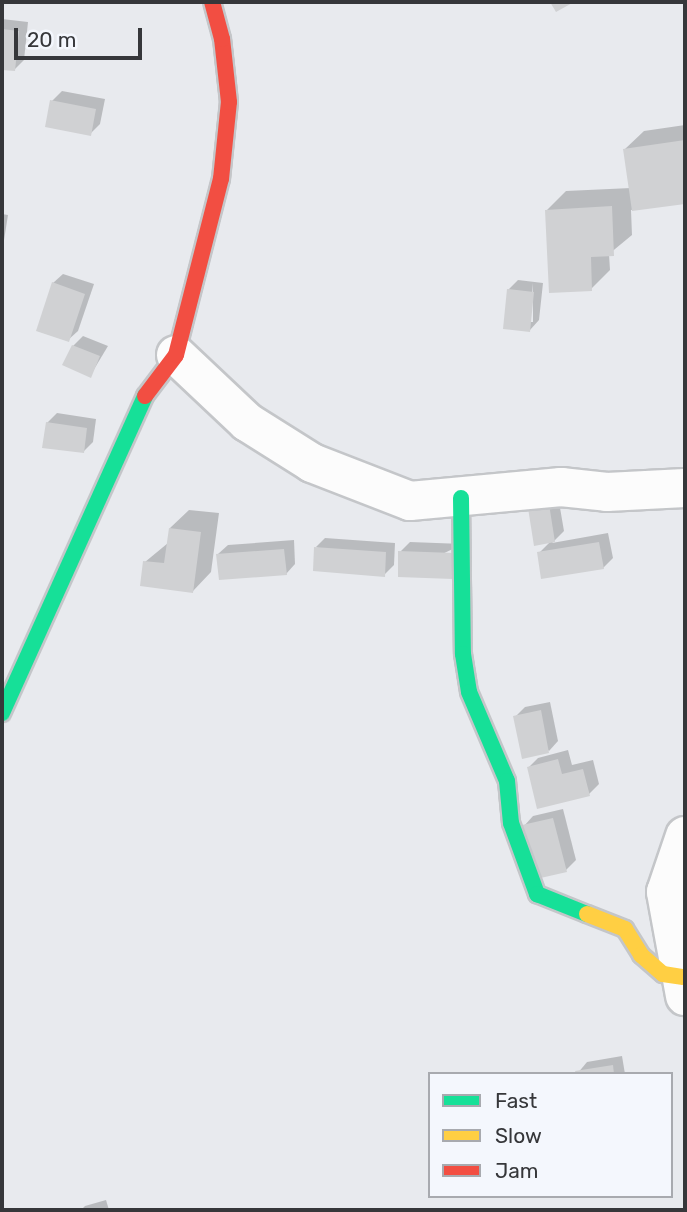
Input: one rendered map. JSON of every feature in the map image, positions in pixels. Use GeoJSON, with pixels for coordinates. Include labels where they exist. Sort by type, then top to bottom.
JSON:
{"type":"FeatureCollection","features":[{"type":"Feature","properties":{"kind":"street"},"geometry":{"type":"LineString","coordinates":[[2,713],[145,397],[177,355],[224,154],[229,102],[222,40],[212,2]]}},
{"type":"Feature","properties":{"kind":"street"},"geometry":{"type":"LineString","coordinates":[[177,355],[247,422],[312,463],[410,501],[561,488],[607,492],[685,488]]}},
{"type":"Feature","properties":{"kind":"street"},"geometry":{"type":"LineString","coordinates":[[461,498],[463,654],[469,692],[507,781],[511,823],[537,894],[625,929],[641,955],[663,974],[683,986]]}},
{"type":"Feature","properties":{"kind":"street"},"geometry":{"type":"LineString","coordinates":[[683,986],[666,892],[685,836]]}},
{"type":"Feature","properties":{"kind":"building"},"geometry":{"type":"Polygon","coordinates":[[[550,2],[574,2],[556,12],[550,2]]]}},
{"type":"Feature","properties":{"kind":"building"},"geometry":{"type":"Polygon","coordinates":[[[2,29],[19,31],[15,71],[2,70],[2,29]]]}},
{"type":"Feature","properties":{"kind":"building"},"geometry":{"type":"Polygon","coordinates":[[[50,100],[96,109],[91,136],[45,127],[50,100]]]}},
{"type":"Feature","properties":{"kind":"building"},"geometry":{"type":"Polygon","coordinates":[[[685,140],[685,204],[632,211],[623,149],[685,140]]]}},
{"type":"Feature","properties":{"kind":"building"},"geometry":{"type":"Polygon","coordinates":[[[612,206],[614,256],[591,257],[592,291],[549,293],[545,210],[612,206]]]}},
{"type":"Feature","properties":{"kind":"building"},"geometry":{"type":"Polygon","coordinates":[[[52,282],[85,294],[69,342],[36,331],[52,282]]]}},
{"type":"Feature","properties":{"kind":"building"},"geometry":{"type":"Polygon","coordinates":[[[507,289],[534,292],[530,332],[503,329],[507,289]]]}},
{"type":"Feature","properties":{"kind":"building"},"geometry":{"type":"Polygon","coordinates":[[[72,345],[100,356],[91,378],[62,365],[72,345]]]}},
{"type":"Feature","properties":{"kind":"building"},"geometry":{"type":"Polygon","coordinates":[[[46,422],[87,428],[84,453],[42,448],[46,422]]]}},
{"type":"Feature","properties":{"kind":"building"},"geometry":{"type":"Polygon","coordinates":[[[549,504],[555,542],[534,546],[528,508],[549,504]]]}},
{"type":"Feature","properties":{"kind":"building"},"geometry":{"type":"Polygon","coordinates":[[[169,528],[201,532],[193,593],[140,586],[143,561],[164,563],[169,528]]]}},
{"type":"Feature","properties":{"kind":"building"},"geometry":{"type":"Polygon","coordinates":[[[599,542],[604,569],[541,579],[537,552],[599,542]]]}},
{"type":"Feature","properties":{"kind":"building"},"geometry":{"type":"Polygon","coordinates":[[[314,547],[386,552],[385,577],[313,571],[314,547]]]}},
{"type":"Feature","properties":{"kind":"building"},"geometry":{"type":"Polygon","coordinates":[[[284,549],[287,575],[219,580],[216,554],[284,549]]]}},
{"type":"Feature","properties":{"kind":"building"},"geometry":{"type":"Polygon","coordinates":[[[398,551],[454,553],[453,579],[398,577],[398,551]]]}},
{"type":"Feature","properties":{"kind":"building"},"geometry":{"type":"Polygon","coordinates":[[[541,710],[549,753],[522,759],[513,716],[541,710]]]}},
{"type":"Feature","properties":{"kind":"building"},"geometry":{"type":"Polygon","coordinates":[[[558,759],[562,774],[583,769],[590,796],[537,809],[527,767],[558,759]]]}},
{"type":"Feature","properties":{"kind":"building"},"geometry":{"type":"Polygon","coordinates":[[[553,818],[567,872],[536,879],[522,825],[553,818]]]}},
{"type":"Feature","properties":{"kind":"building"},"geometry":{"type":"Polygon","coordinates":[[[613,1065],[614,1072],[575,1072],[613,1065]]]}},
{"type":"Feature","properties":{"kind":"traffic: fast"},"geometry":{"type":"LineString","coordinates":[[2,713],[145,396]]}},
{"type":"Feature","properties":{"kind":"traffic: fast"},"geometry":{"type":"LineString","coordinates":[[461,498],[463,654],[469,692],[507,781],[511,823],[537,894],[587,914]]}},
{"type":"Feature","properties":{"kind":"traffic: slow"},"geometry":{"type":"LineString","coordinates":[[587,914],[625,929],[641,955],[663,974],[682,977]]}},
{"type":"Feature","properties":{"kind":"traffic: jam"},"geometry":{"type":"LineString","coordinates":[[145,396],[176,355],[221,179],[229,102],[222,39],[212,2]]}}]}
